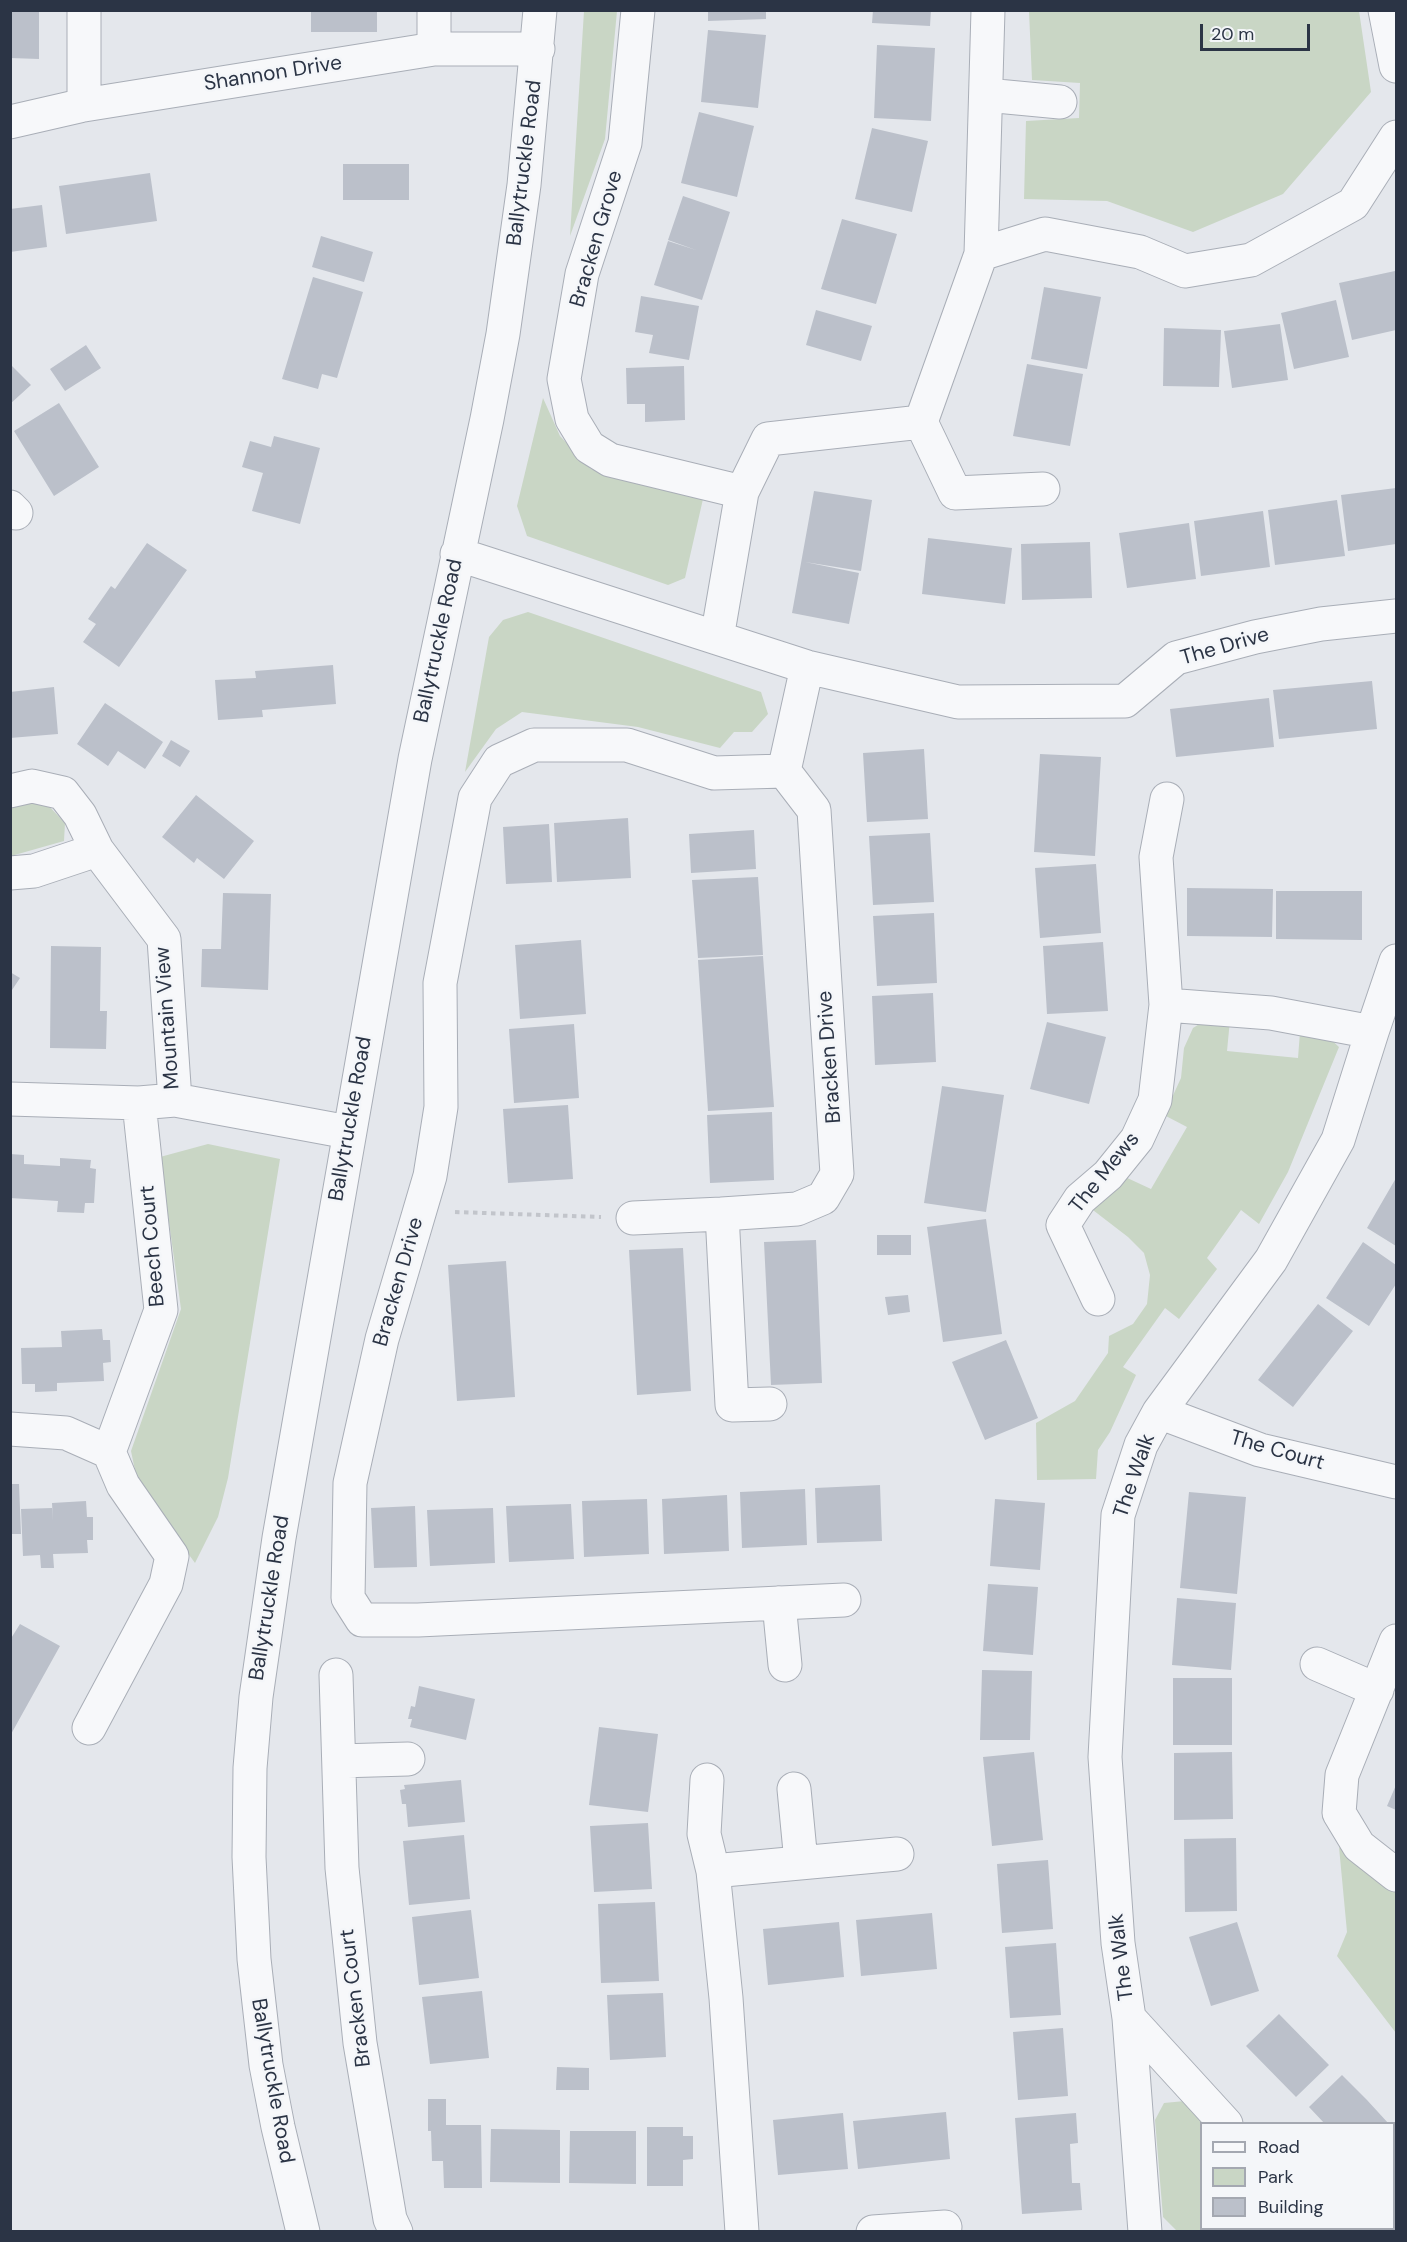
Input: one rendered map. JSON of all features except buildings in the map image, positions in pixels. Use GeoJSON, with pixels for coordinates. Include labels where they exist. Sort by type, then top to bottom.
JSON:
{"type":"FeatureCollection","features":[{"type":"Feature","properties":{"kind":"street"},"geometry":{"type":"LineString","coordinates":[[84,10],[84,105]]}},
{"type":"Feature","properties":{"kind":"street"},"geometry":{"type":"LineString","coordinates":[[434,10],[434,49]]}},
{"type":"Feature","properties":{"kind":"street","name":"Ballytruckle Road"},"geometry":{"type":"LineString","coordinates":[[303,2232],[278,2127],[259,2013],[254,1959],[249,1857],[250,1768],[256,1697],[267,1611],[348,1132],[415,759],[503,334],[524,185],[540,10]]}},
{"type":"Feature","properties":{"kind":"street","name":"Bracken Grove"},"geometry":{"type":"LineString","coordinates":[[638,10],[624,143],[582,274],[564,379],[572,419],[589,447],[610,460],[742,492]]}},
{"type":"Feature","properties":{"kind":"street"},"geometry":{"type":"LineString","coordinates":[[988,10],[981,254],[921,422],[955,493],[1043,489]]}},
{"type":"Feature","properties":{"kind":"street"},"geometry":{"type":"LineString","coordinates":[[1385,10],[1396,66]]}},
{"type":"Feature","properties":{"kind":"street","name":"Shannon Drive"},"geometry":{"type":"LineString","coordinates":[[10,122],[84,105],[434,49],[538,49]]}},
{"type":"Feature","properties":{"kind":"street"},"geometry":{"type":"LineString","coordinates":[[986,95],[1060,102]]}},
{"type":"Feature","properties":{"kind":"street"},"geometry":{"type":"LineString","coordinates":[[981,254],[1045,234],[1140,252],[1185,271],[1251,260],[1353,204],[1396,137]]}},
{"type":"Feature","properties":{"kind":"street"},"geometry":{"type":"LineString","coordinates":[[717,638],[742,492],[768,440],[921,422]]}},
{"type":"Feature","properties":{"kind":"street","name":"The Drive"},"geometry":{"type":"LineString","coordinates":[[458,555],[807,667],[958,702],[1125,701],[1176,658],[1255,637],[1321,624],[1396,616]]}},
{"type":"Feature","properties":{"kind":"street"},"geometry":{"type":"LineString","coordinates":[[784,771],[807,667]]}},
{"type":"Feature","properties":{"kind":"street","name":"Bracken Drive"},"geometry":{"type":"LineString","coordinates":[[633,1218],[797,1209],[823,1198],[837,1174],[814,810],[784,771],[714,773],[627,746],[534,745],[500,761],[475,798],[440,983],[441,1107],[430,1176],[382,1339],[350,1483],[348,1598],[362,1620],[418,1620],[844,1600]]}},
{"type":"Feature","properties":{"kind":"street","name":"Mountain View"},"geometry":{"type":"LineString","coordinates":[[10,792],[32,786],[63,793],[80,815],[98,850],[164,939],[175,1100]]}},
{"type":"Feature","properties":{"kind":"street","name":"The Mews"},"geometry":{"type":"LineString","coordinates":[[1098,1299],[1063,1225],[1080,1199],[1108,1175],[1137,1139],[1155,1100],[1166,1005],[1156,857],[1167,799]]}},
{"type":"Feature","properties":{"kind":"street"},"geometry":{"type":"LineString","coordinates":[[10,873],[34,871],[98,850]]}},
{"type":"Feature","properties":{"kind":"street","name":"The Walk"},"geometry":{"type":"LineString","coordinates":[[1145,2232],[1129,2018],[1118,1943],[1105,1757],[1118,1515],[1141,1445],[1159,1412],[1271,1260],[1338,1140],[1396,962]]}},
{"type":"Feature","properties":{"kind":"street"},"geometry":{"type":"LineString","coordinates":[[1166,1005],[1271,1013],[1372,1032]]}},
{"type":"Feature","properties":{"kind":"street"},"geometry":{"type":"LineString","coordinates":[[10,1099],[139,1103],[175,1100],[348,1132]]}},
{"type":"Feature","properties":{"kind":"street","name":"Beech Court"},"geometry":{"type":"LineString","coordinates":[[109,1452],[161,1310],[139,1103]]}},
{"type":"Feature","properties":{"kind":"street"},"geometry":{"type":"LineString","coordinates":[[722,1214],[732,1405],[770,1404]]}},
{"type":"Feature","properties":{"kind":"street","name":"The Court"},"geometry":{"type":"LineString","coordinates":[[1159,1412],[1260,1450],[1396,1482]]}},
{"type":"Feature","properties":{"kind":"street"},"geometry":{"type":"LineString","coordinates":[[10,1429],[66,1433],[109,1452],[123,1485],[172,1556],[166,1584],[89,1728]]}},
{"type":"Feature","properties":{"kind":"street"},"geometry":{"type":"LineString","coordinates":[[779,1603],[785,1665]]}},
{"type":"Feature","properties":{"kind":"street"},"geometry":{"type":"LineString","coordinates":[[1396,1641],[1342,1775],[1339,1813],[1359,1846],[1396,1875]]}},
{"type":"Feature","properties":{"kind":"street"},"geometry":{"type":"LineString","coordinates":[[1317,1665],[1377,1690]]}},
{"type":"Feature","properties":{"kind":"street","name":"Bracken Court"},"geometry":{"type":"LineString","coordinates":[[336,1675],[342,1868],[360,2043],[390,2219],[396,2232]]}},
{"type":"Feature","properties":{"kind":"street"},"geometry":{"type":"LineString","coordinates":[[339,1761],[408,1759]]}},
{"type":"Feature","properties":{"kind":"street"},"geometry":{"type":"LineString","coordinates":[[707,1780],[704,1834],[713,1870],[726,1998],[742,2232]]}},
{"type":"Feature","properties":{"kind":"street"},"geometry":{"type":"LineString","coordinates":[[794,1789],[801,1862]]}},
{"type":"Feature","properties":{"kind":"street"},"geometry":{"type":"LineString","coordinates":[[713,1870],[897,1854]]}},
{"type":"Feature","properties":{"kind":"street","name":"The Walk"},"geometry":{"type":"LineString","coordinates":[[1129,2018],[1224,2122]]}},
{"type":"Feature","properties":{"kind":"street"},"geometry":{"type":"LineString","coordinates":[[873,2232],[945,2227]]}},
{"type":"Feature","properties":{"kind":"path"},"geometry":{"type":"LineString","coordinates":[[418,1211],[633,1218]]}},
{"type":"Feature","properties":{"kind":"green space"},"geometry":{"type":"Polygon","coordinates":[[[584,11],[617,11],[605,139],[570,236],[584,11]]]}},
{"type":"Feature","properties":{"kind":"green space"},"geometry":{"type":"Polygon","coordinates":[[[1029,11],[1359,11],[1371,92],[1283,194],[1193,232],[1107,201],[1024,199],[1026,121],[1079,118],[1080,83],[1032,80],[1029,11]]]}},
{"type":"Feature","properties":{"kind":"green space"},"geometry":{"type":"Polygon","coordinates":[[[543,398],[560,436],[591,469],[703,499],[685,578],[668,585],[527,536],[517,506],[543,398]]]}},
{"type":"Feature","properties":{"kind":"green space"},"geometry":{"type":"Polygon","coordinates":[[[528,612],[761,692],[768,714],[752,732],[734,732],[720,748],[638,727],[522,712],[496,729],[465,772],[489,637],[503,620],[528,612]]]}},
{"type":"Feature","properties":{"kind":"green space"},"geometry":{"type":"Polygon","coordinates":[[[45,802],[65,823],[64,841],[11,856],[11,803],[45,802]]]}},
{"type":"Feature","properties":{"kind":"green space"},"geometry":{"type":"Polygon","coordinates":[[[1209,1018],[1230,1020],[1227,1051],[1298,1058],[1300,1032],[1324,1033],[1339,1047],[1288,1172],[1259,1224],[1241,1210],[1207,1258],[1217,1269],[1179,1319],[1165,1308],[1123,1367],[1136,1375],[1110,1432],[1098,1450],[1096,1479],[1037,1480],[1036,1423],[1075,1401],[1108,1353],[1109,1336],[1133,1324],[1147,1304],[1150,1275],[1144,1253],[1128,1237],[1089,1207],[1123,1176],[1151,1189],[1187,1127],[1164,1115],[1181,1078],[1184,1048],[1193,1028],[1209,1018]]]}},
{"type":"Feature","properties":{"kind":"green space"},"geometry":{"type":"Polygon","coordinates":[[[208,1144],[280,1159],[228,1478],[218,1517],[195,1563],[138,1485],[131,1451],[181,1309],[160,1157],[208,1144]]]}},
{"type":"Feature","properties":{"kind":"green space"},"geometry":{"type":"Polygon","coordinates":[[[1339,1847],[1396,1891],[1396,2033],[1337,1956],[1347,1932],[1339,1847]]]}},
{"type":"Feature","properties":{"kind":"green space"},"geometry":{"type":"Polygon","coordinates":[[[1185,2101],[1206,2122],[1200,2122],[1200,2230],[1280,2231],[1177,2231],[1163,2217],[1155,2120],[1164,2103],[1185,2101]]]}}]}
